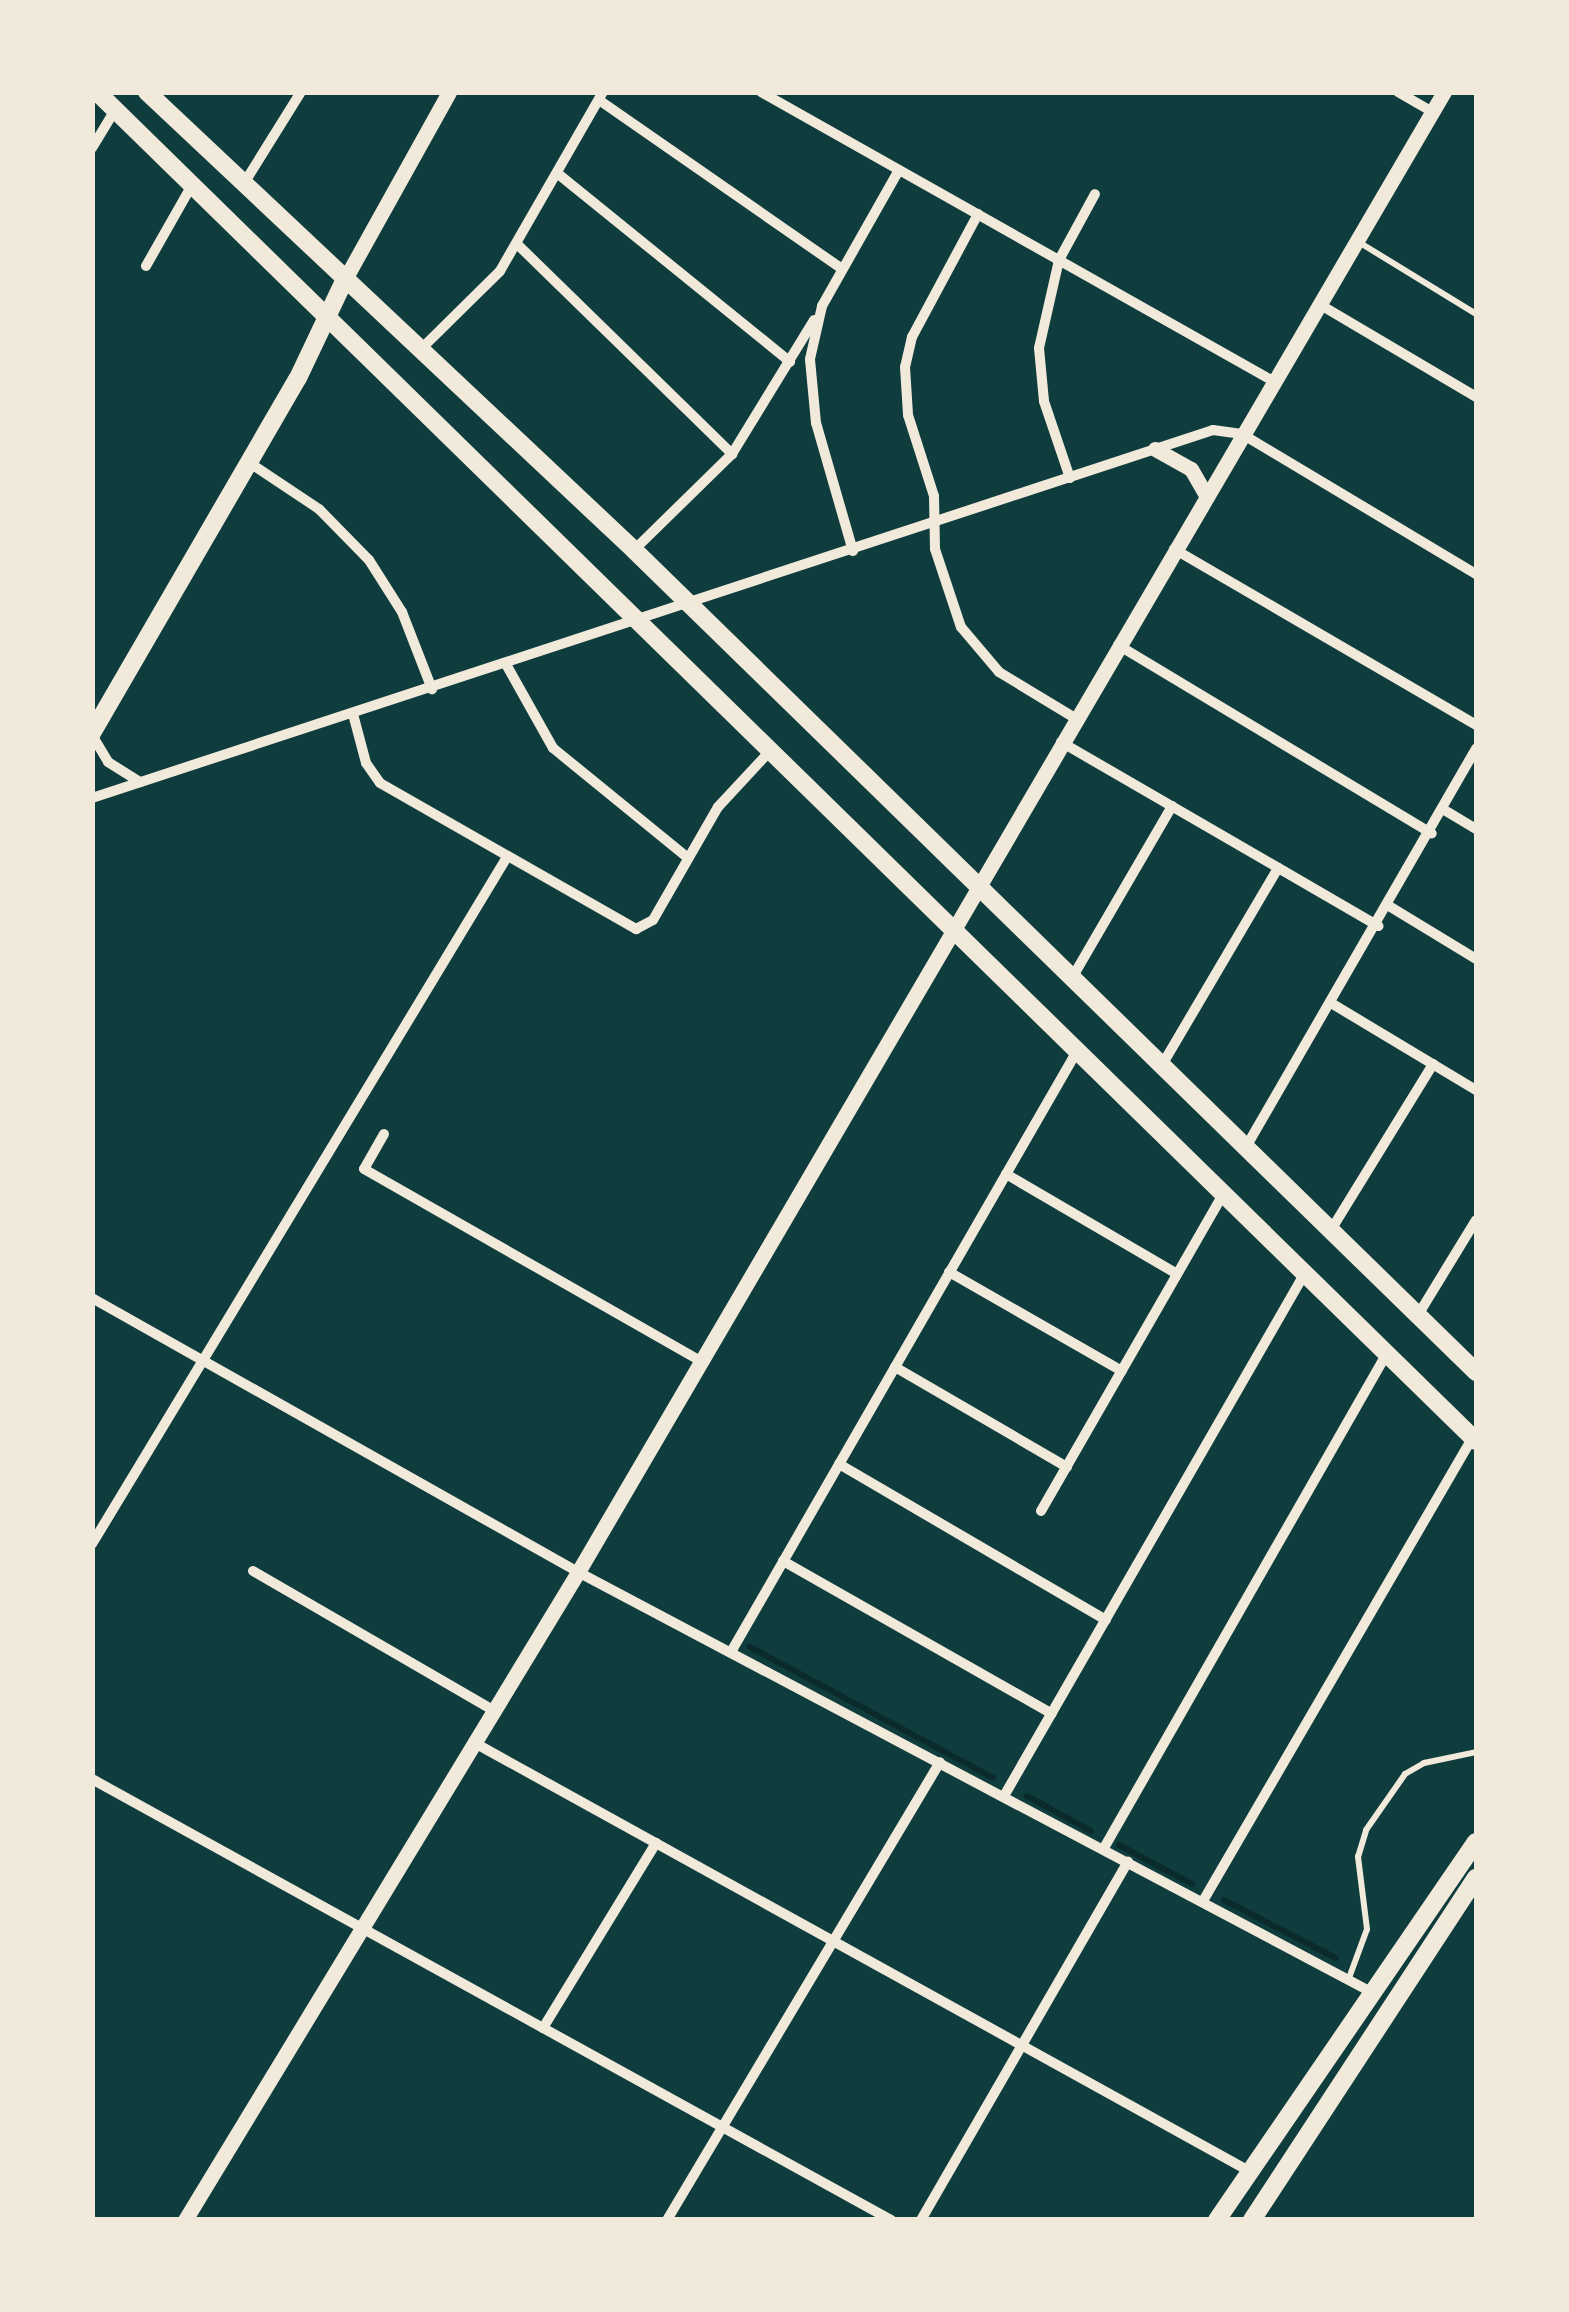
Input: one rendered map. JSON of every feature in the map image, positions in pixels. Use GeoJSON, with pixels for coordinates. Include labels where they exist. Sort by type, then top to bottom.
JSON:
{"type":"FeatureCollection","features":[{"type":"Feature","properties":{"kind":"main road"},"geometry":{"type":"LineString","coordinates":[[98,92],[1475,1439]]}},
{"type":"Feature","properties":{"kind":"main road"},"geometry":{"type":"LineString","coordinates":[[147,92],[418,352],[634,550],[1476,1372]]}},
{"type":"Feature","properties":{"kind":"main road"},"geometry":{"type":"LineString","coordinates":[[92,734],[250,462],[345,278]]}},
{"type":"Feature","properties":{"kind":"main road"},"geometry":{"type":"LineString","coordinates":[[1217,2220],[1376,1994],[1476,1842]]}},
{"type":"Feature","properties":{"kind":"main road"},"geometry":{"type":"LineString","coordinates":[[1252,2220],[1476,1878]]}},
{"type":"Feature","properties":{"kind":"street"},"geometry":{"type":"LineString","coordinates":[[243,186],[300,92]]}},
{"type":"Feature","properties":{"kind":"street"},"geometry":{"type":"LineString","coordinates":[[345,278],[449,92]]}},
{"type":"Feature","properties":{"kind":"street"},"geometry":{"type":"LineString","coordinates":[[761,92],[1274,380]]}},
{"type":"Feature","properties":{"kind":"street"},"geometry":{"type":"LineString","coordinates":[[1398,92],[1432,112]]}},
{"type":"Feature","properties":{"kind":"street"},"geometry":{"type":"LineString","coordinates":[[185,2220],[578,1572],[976,884],[1444,92]]}},
{"type":"Feature","properties":{"kind":"street"},"geometry":{"type":"LineString","coordinates":[[418,352],[485,287],[517,244],[601,96],[842,269]]}},
{"type":"Feature","properties":{"kind":"street"},"geometry":{"type":"LineString","coordinates":[[92,148],[115,110]]}},
{"type":"Feature","properties":{"kind":"street"},"geometry":{"type":"LineString","coordinates":[[634,550],[732,454],[790,362],[899,170]]}},
{"type":"Feature","properties":{"kind":"street"},"geometry":{"type":"LineString","coordinates":[[558,173],[790,362]]}},
{"type":"Feature","properties":{"kind":"street"},"geometry":{"type":"LineString","coordinates":[[146,266],[192,186]]}},
{"type":"Feature","properties":{"kind":"street"},"geometry":{"type":"LineString","coordinates":[[1070,478],[1038,362],[1059,260],[1095,194]]}},
{"type":"Feature","properties":{"kind":"street"},"geometry":{"type":"LineString","coordinates":[[978,214],[918,322],[905,367],[908,415],[934,496],[936,549],[969,640],[999,672],[1074,718]]}},
{"type":"Feature","properties":{"kind":"street"},"geometry":{"type":"LineString","coordinates":[[517,244],[732,454]]}},
{"type":"Feature","properties":{"kind":"street"},"geometry":{"type":"LineString","coordinates":[[1319,304],[1476,397]]}},
{"type":"Feature","properties":{"kind":"street"},"geometry":{"type":"LineString","coordinates":[[822,306],[810,359],[812,402],[853,551]]}},
{"type":"Feature","properties":{"kind":"street"},"geometry":{"type":"LineString","coordinates":[[92,798],[638,624],[1213,430],[1242,434],[1476,574]]}},
{"type":"Feature","properties":{"kind":"street"},"geometry":{"type":"LineString","coordinates":[[1155,449],[1191,468],[1206,495]]}},
{"type":"Feature","properties":{"kind":"street"},"geometry":{"type":"LineString","coordinates":[[250,462],[319,509],[369,560],[402,612],[432,690]]}},
{"type":"Feature","properties":{"kind":"street"},"geometry":{"type":"LineString","coordinates":[[1174,549],[1476,725]]}},
{"type":"Feature","properties":{"kind":"street"},"geometry":{"type":"LineString","coordinates":[[1118,645],[1432,834]]}},
{"type":"Feature","properties":{"kind":"street"},"geometry":{"type":"LineString","coordinates":[[507,666],[554,748],[688,858]]}},
{"type":"Feature","properties":{"kind":"street"},"geometry":{"type":"LineString","coordinates":[[353,714],[366,763],[380,783],[636,930],[652,920],[718,807],[770,751]]}},
{"type":"Feature","properties":{"kind":"street"},"geometry":{"type":"LineString","coordinates":[[92,734],[108,762],[140,782]]}},
{"type":"Feature","properties":{"kind":"street"},"geometry":{"type":"LineString","coordinates":[[1060,742],[1378,926]]}},
{"type":"Feature","properties":{"kind":"street"},"geometry":{"type":"LineString","coordinates":[[1246,1148],[1446,811],[1476,749]]}},
{"type":"Feature","properties":{"kind":"street"},"geometry":{"type":"LineString","coordinates":[[1072,978],[1172,806]]}},
{"type":"Feature","properties":{"kind":"street"},"geometry":{"type":"LineString","coordinates":[[1446,811],[1476,829]]}},
{"type":"Feature","properties":{"kind":"street"},"geometry":{"type":"LineString","coordinates":[[92,1544],[507,857]]}},
{"type":"Feature","properties":{"kind":"street"},"geometry":{"type":"LineString","coordinates":[[1162,1065],[1278,868]]}},
{"type":"Feature","properties":{"kind":"street"},"geometry":{"type":"LineString","coordinates":[[1389,906],[1476,959]]}},
{"type":"Feature","properties":{"kind":"street"},"geometry":{"type":"LineString","coordinates":[[1332,1003],[1476,1090]]}},
{"type":"Feature","properties":{"kind":"street"},"geometry":{"type":"LineString","coordinates":[[731,1652],[1077,1050]]}},
{"type":"Feature","properties":{"kind":"street"},"geometry":{"type":"LineString","coordinates":[[1331,1230],[1432,1064]]}},
{"type":"Feature","properties":{"kind":"street"},"geometry":{"type":"LineString","coordinates":[[384,1134],[364,1169],[700,1361]]}},
{"type":"Feature","properties":{"kind":"street"},"geometry":{"type":"LineString","coordinates":[[1006,1174],[1177,1274]]}},
{"type":"Feature","properties":{"kind":"street"},"geometry":{"type":"LineString","coordinates":[[1041,1511],[1224,1194]]}},
{"type":"Feature","properties":{"kind":"street"},"geometry":{"type":"LineString","coordinates":[[1418,1315],[1476,1220]]}},
{"type":"Feature","properties":{"kind":"street"},"geometry":{"type":"LineString","coordinates":[[950,1272],[1122,1371]]}},
{"type":"Feature","properties":{"kind":"street"},"geometry":{"type":"LineString","coordinates":[[1004,1796],[1305,1273]]}},
{"type":"Feature","properties":{"kind":"street"},"geometry":{"type":"LineString","coordinates":[[92,1298],[578,1572],[1376,1994]]}},
{"type":"Feature","properties":{"kind":"street"},"geometry":{"type":"LineString","coordinates":[[1104,1848],[1387,1353]]}},
{"type":"Feature","properties":{"kind":"street"},"geometry":{"type":"LineString","coordinates":[[895,1367],[1067,1467]]}},
{"type":"Feature","properties":{"kind":"street"},"geometry":{"type":"LineString","coordinates":[[1203,1901],[1475,1439]]}},
{"type":"Feature","properties":{"kind":"street"},"geometry":{"type":"LineString","coordinates":[[838,1464],[1106,1620]]}},
{"type":"Feature","properties":{"kind":"street"},"geometry":{"type":"LineString","coordinates":[[783,1561],[1052,1714]]}},
{"type":"Feature","properties":{"kind":"street"},"geometry":{"type":"LineString","coordinates":[[253,1571],[493,1710]]}},
{"type":"Feature","properties":{"kind":"street"},"geometry":{"type":"LineString","coordinates":[[473,1742],[1250,2172]]}},
{"type":"Feature","properties":{"kind":"street"},"geometry":{"type":"LineString","coordinates":[[667,2220],[940,1762]]}},
{"type":"Feature","properties":{"kind":"street"},"geometry":{"type":"LineString","coordinates":[[92,1778],[891,2220]]}},
{"type":"Feature","properties":{"kind":"street"},"geometry":{"type":"LineString","coordinates":[[544,2028],[656,1843]]}},
{"type":"Feature","properties":{"kind":"street"},"geometry":{"type":"LineString","coordinates":[[921,2220],[1128,1861]]}},
{"type":"Feature","properties":{"kind":"lane"},"geometry":{"type":"LineString","coordinates":[[1356,240],[1476,314]]}},
{"type":"Feature","properties":{"kind":"lane"},"geometry":{"type":"LineString","coordinates":[[1349,1978],[1367,1929],[1358,1857],[1366,1830],[1405,1774],[1424,1763],[1476,1752]]}},
{"type":"Feature","properties":{"kind":"waterway"},"geometry":{"type":"LineString","coordinates":[[750,1647],[993,1778]]}},
{"type":"Feature","properties":{"kind":"waterway"},"geometry":{"type":"LineString","coordinates":[[1027,1796],[1091,1831]]}},
{"type":"Feature","properties":{"kind":"waterway"},"geometry":{"type":"LineString","coordinates":[[1119,1845],[1192,1884]]}},
{"type":"Feature","properties":{"kind":"waterway"},"geometry":{"type":"LineString","coordinates":[[1224,1900],[1336,1958]]}}]}
